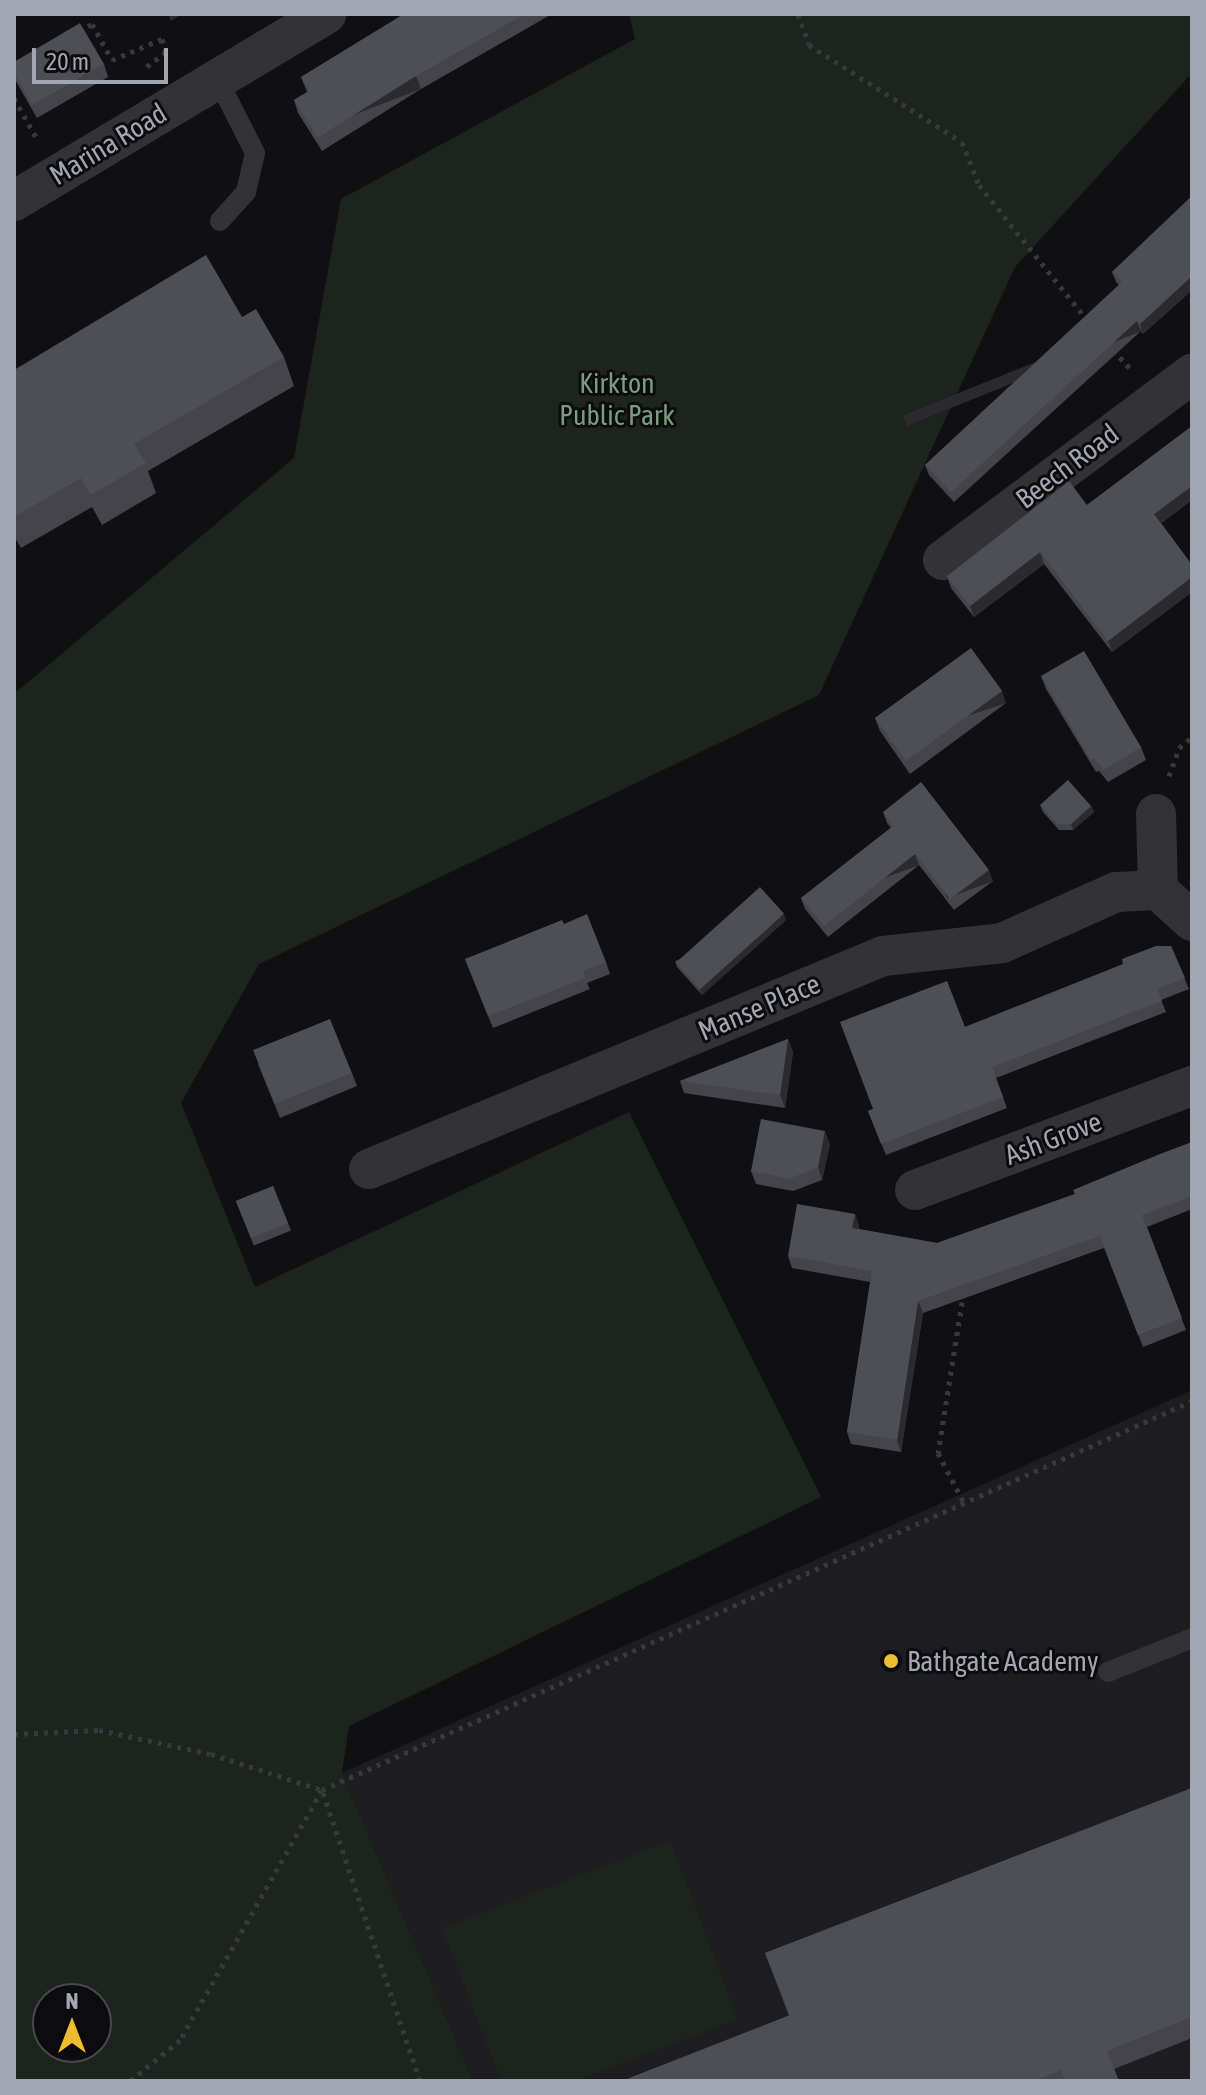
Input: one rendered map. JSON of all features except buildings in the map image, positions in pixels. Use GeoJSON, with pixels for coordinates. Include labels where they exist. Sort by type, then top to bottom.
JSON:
{"type":"FeatureCollection","features":[{"type":"Feature","properties":{"kind":"street","name":"Marina Road"},"geometry":{"type":"LineString","coordinates":[[14,201],[326,14]]}},
{"type":"Feature","properties":{"kind":"street","name":"Beech Road"},"geometry":{"type":"LineString","coordinates":[[943,560],[1192,374]]}},
{"type":"Feature","properties":{"kind":"street"},"geometry":{"type":"LineString","coordinates":[[1156,814],[1158,890],[1192,921]]}},
{"type":"Feature","properties":{"kind":"street","name":"Manse Place"},"geometry":{"type":"LineString","coordinates":[[369,1169],[883,956],[1002,943],[1116,892],[1158,890]]}},
{"type":"Feature","properties":{"kind":"street","name":"Ash Grove"},"geometry":{"type":"LineString","coordinates":[[915,1190],[1192,1086]]}},
{"type":"Feature","properties":{"kind":"lane"},"geometry":{"type":"LineString","coordinates":[[217,78],[255,153],[246,192],[220,221]]}},
{"type":"Feature","properties":{"kind":"lane"},"geometry":{"type":"LineString","coordinates":[[1108,1672],[1192,1638]]}},
{"type":"Feature","properties":{"kind":"path"},"geometry":{"type":"LineString","coordinates":[[798,14],[809,45],[962,142],[979,185],[1099,333]]}},
{"type":"Feature","properties":{"kind":"path"},"geometry":{"type":"LineString","coordinates":[[66,38],[92,24],[112,60],[162,39],[166,52],[141,71]]}},
{"type":"Feature","properties":{"kind":"path"},"geometry":{"type":"LineString","coordinates":[[14,98],[35,136]]}},
{"type":"Feature","properties":{"kind":"path"},"geometry":{"type":"LineString","coordinates":[[1109,344],[1118,356]]}},
{"type":"Feature","properties":{"kind":"path"},"geometry":{"type":"LineString","coordinates":[[956,1288],[962,1302],[938,1453],[964,1503]]}},
{"type":"Feature","properties":{"kind":"path"},"geometry":{"type":"LineString","coordinates":[[130,2081],[180,2040],[322,1790],[1192,1401]]}},
{"type":"Feature","properties":{"kind":"path"},"geometry":{"type":"LineString","coordinates":[[14,1734],[99,1730],[211,1754],[322,1790]]}},
{"type":"Feature","properties":{"kind":"path"},"geometry":{"type":"LineString","coordinates":[[322,1790],[420,2081]]}},
{"type":"Feature","properties":{"kind":"shaded area","name":"Bathgate Academy"},"geometry":{"type":"Polygon","coordinates":[[[1192,1390],[1192,2081],[473,2081],[342,1773],[1192,1390]]]}},
{"type":"Feature","properties":{"kind":"green space","name":"Kirkton Public Park"},"geometry":{"type":"Polygon","coordinates":[[[629,14],[1192,14],[1192,73],[1015,267],[819,695],[259,964],[181,1103],[255,1287],[629,1112],[821,1497],[349,1726],[342,1773],[473,2081],[14,2081],[14,694],[294,458],[341,199],[635,39],[629,14]]]}},
{"type":"Feature","properties":{"kind":"green space"},"geometry":{"type":"Polygon","coordinates":[[[670,1841],[738,2019],[575,2081],[501,2081],[442,1928],[670,1841]]]}},
{"type":"Feature","properties":{"kind":"place","name":"Bathgate Academy"},"geometry":{"type":"Point","coordinates":[891,1661]}}]}
